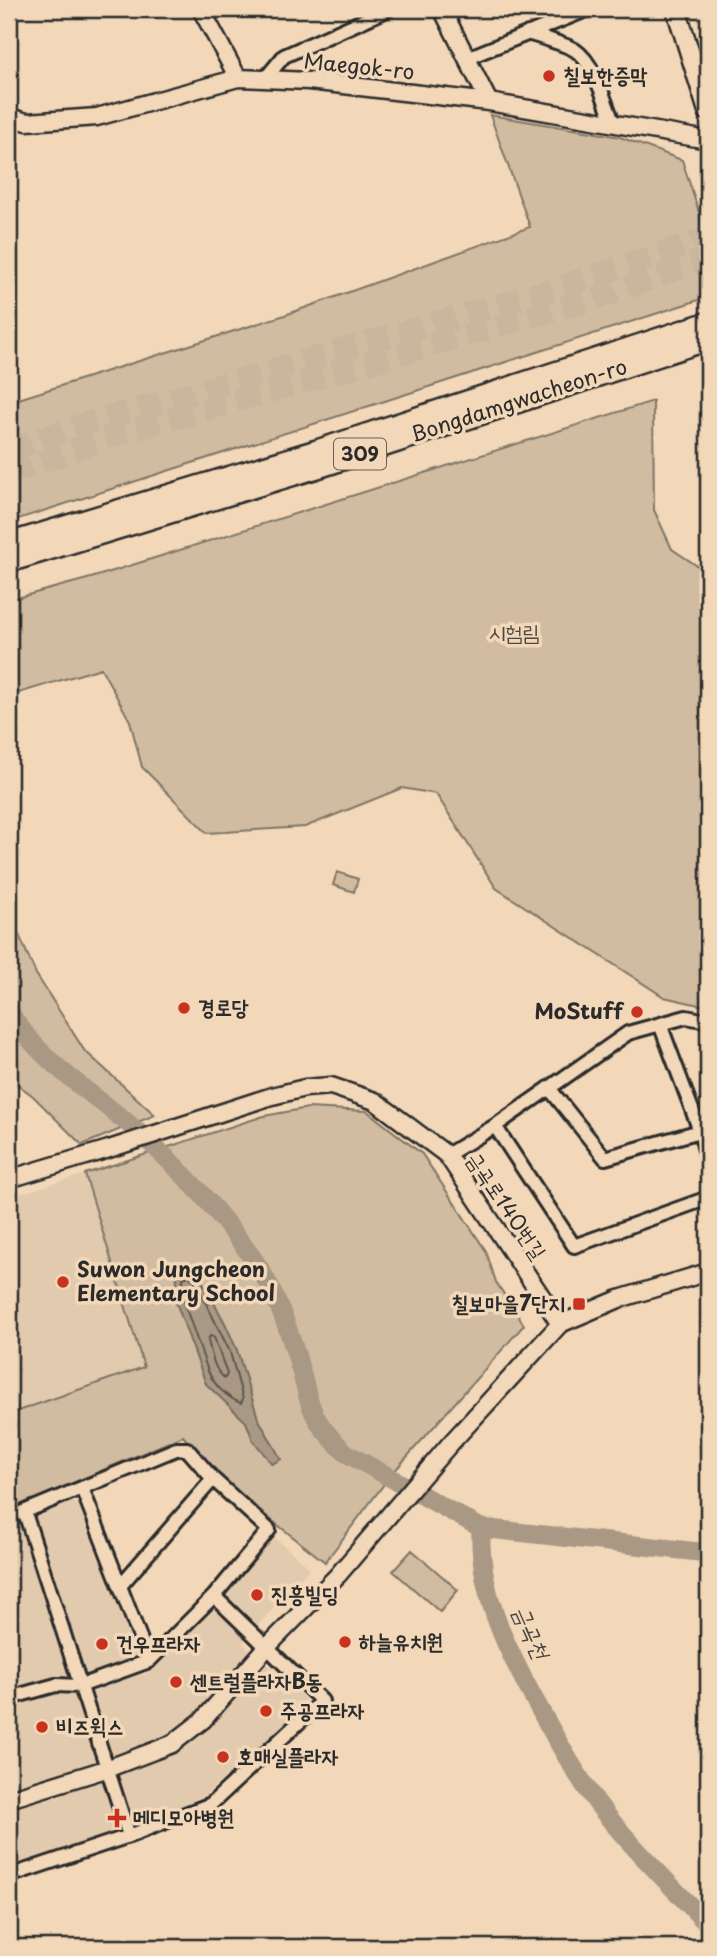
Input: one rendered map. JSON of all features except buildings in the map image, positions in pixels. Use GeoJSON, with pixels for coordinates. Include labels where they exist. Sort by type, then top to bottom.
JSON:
{"type":"FeatureCollection","features":[{"type":"Feature","properties":{"kind":"highway","name":"Bongdamgwacheon-ro"},"geometry":{"type":"LineString","coordinates":[[9,544],[317,451],[708,323]]}},
{"type":"Feature","properties":{"kind":"highway","name":"Bongdamgwacheon-ro"},"geometry":{"type":"LineString","coordinates":[[9,561],[324,466],[708,339]]}},
{"type":"Feature","properties":{"kind":"main road"},"geometry":{"type":"LineString","coordinates":[[676,9],[708,111]]}},
{"type":"Feature","properties":{"kind":"street"},"geometry":{"type":"LineString","coordinates":[[201,9],[238,78]]}},
{"type":"Feature","properties":{"kind":"street"},"geometry":{"type":"LineString","coordinates":[[264,79],[284,56],[389,9]]}},
{"type":"Feature","properties":{"kind":"street"},"geometry":{"type":"LineString","coordinates":[[442,9],[489,102]]}},
{"type":"Feature","properties":{"kind":"street"},"geometry":{"type":"LineString","coordinates":[[467,58],[586,9]]}},
{"type":"Feature","properties":{"kind":"street"},"geometry":{"type":"LineString","coordinates":[[528,33],[575,50],[587,64],[601,89],[612,122]]}},
{"type":"Feature","properties":{"kind":"street","name":"Maegok-ro"},"geometry":{"type":"LineString","coordinates":[[9,117],[27,122],[97,117],[238,78],[309,81],[489,102],[708,140]]}},
{"type":"Feature","properties":{"kind":"street"},"geometry":{"type":"LineString","coordinates":[[447,1155],[495,1126],[628,1034],[685,1017],[708,1021]]}},
{"type":"Feature","properties":{"kind":"street"},"geometry":{"type":"LineString","coordinates":[[660,1024],[704,1130],[708,1162]]}},
{"type":"Feature","properties":{"kind":"street","name":"금곡로140번길"},"geometry":{"type":"LineString","coordinates":[[9,1179],[272,1096],[305,1088],[331,1086],[375,1101],[447,1155],[560,1324]]}},
{"type":"Feature","properties":{"kind":"street"},"geometry":{"type":"LineString","coordinates":[[549,1088],[605,1158],[704,1130]]}},
{"type":"Feature","properties":{"kind":"street"},"geometry":{"type":"LineString","coordinates":[[495,1126],[574,1246],[708,1198]]}},
{"type":"Feature","properties":{"kind":"street"},"geometry":{"type":"LineString","coordinates":[[9,1799],[109,1768],[172,1744],[203,1720],[267,1647],[338,1575],[449,1445],[560,1324],[619,1299],[708,1272]]}},
{"type":"Feature","properties":{"kind":"street"},"geometry":{"type":"LineString","coordinates":[[9,1518],[176,1449],[187,1449],[213,1479],[269,1530],[214,1596],[149,1661],[80,1686],[56,1685],[9,1698]]}},
{"type":"Feature","properties":{"kind":"street"},"geometry":{"type":"LineString","coordinates":[[120,1586],[213,1479]]}},
{"type":"Feature","properties":{"kind":"street"},"geometry":{"type":"LineString","coordinates":[[82,1488],[149,1661]]}},
{"type":"Feature","properties":{"kind":"street"},"geometry":{"type":"LineString","coordinates":[[25,1513],[129,1836]]}},
{"type":"Feature","properties":{"kind":"street"},"geometry":{"type":"LineString","coordinates":[[9,1876],[129,1836],[211,1804],[322,1701],[214,1596]]}},
{"type":"Feature","properties":{"kind":"shaded area","name":"Suwon Jungcheon Elementary School"},"geometry":{"type":"Polygon","coordinates":[[[85,1174],[144,1368],[9,1414],[9,1197],[85,1174]]]}},
{"type":"Feature","properties":{"kind":"shaded area"},"geometry":{"type":"Polygon","coordinates":[[[70,1501],[79,1505],[144,1676],[275,1538],[310,1568],[242,1643],[306,1699],[272,1737],[205,1795],[127,1830],[9,1866],[9,1523],[70,1501]]]}},
{"type":"Feature","properties":{"kind":"green space"},"geometry":{"type":"Polygon","coordinates":[[[490,115],[620,137],[682,160],[708,240],[708,297],[9,522],[9,402],[285,315],[530,227],[490,115]]]}},
{"type":"Feature","properties":{"kind":"green space","name":"시험림"},"geometry":{"type":"Polygon","coordinates":[[[653,401],[654,510],[672,549],[708,573],[708,1007],[664,997],[496,888],[436,794],[402,788],[305,827],[207,833],[142,767],[130,721],[101,668],[9,696],[9,600],[91,578],[653,401]]]}},
{"type":"Feature","properties":{"kind":"green space"},"geometry":{"type":"Polygon","coordinates":[[[337,872],[358,879],[354,892],[333,885],[337,872]]]}},
{"type":"Feature","properties":{"kind":"green space"},"geometry":{"type":"Polygon","coordinates":[[[9,912],[36,974],[84,1050],[155,1115],[82,1145],[33,1096],[9,1078],[9,912]]]}},
{"type":"Feature","properties":{"kind":"green space"},"geometry":{"type":"Polygon","coordinates":[[[308,1108],[367,1111],[422,1154],[486,1251],[496,1282],[524,1325],[391,1475],[325,1562],[228,1486],[183,1436],[9,1510],[9,1414],[144,1367],[85,1174],[264,1116],[308,1108]]]}},
{"type":"Feature","properties":{"kind":"green space"},"geometry":{"type":"Polygon","coordinates":[[[412,1550],[458,1590],[440,1612],[393,1571],[412,1550]]]}},
{"type":"Feature","properties":{"kind":"water"},"geometry":{"type":"Polygon","coordinates":[[[183,1268],[193,1269],[200,1277],[225,1323],[237,1350],[258,1418],[281,1459],[272,1464],[253,1440],[246,1422],[206,1384],[176,1302],[177,1274],[183,1268]]]}},
{"type":"Feature","properties":{"kind":"waterway"},"geometry":{"type":"LineString","coordinates":[[9,1011],[35,1046],[51,1061],[169,1160],[243,1245],[264,1275],[283,1315],[316,1417],[327,1434],[346,1453],[481,1528],[708,1553]]}},
{"type":"Feature","properties":{"kind":"waterway","name":"금곡천"},"geometry":{"type":"LineString","coordinates":[[481,1528],[485,1578],[499,1626],[556,1739],[610,1819],[708,1925]]}},
{"type":"Feature","properties":{"kind":"tunnel"},"geometry":{"type":"LineString","coordinates":[[9,450],[88,423],[558,288],[708,238]]}},
{"type":"Feature","properties":{"kind":"tunnel"},"geometry":{"type":"LineString","coordinates":[[9,473],[115,435],[600,297],[708,258]]}},
{"type":"Feature","properties":{"kind":"place","name":"칠보한증막"},"geometry":{"type":"Point","coordinates":[549,76]}},
{"type":"Feature","properties":{"kind":"place","name":"경로당"},"geometry":{"type":"Point","coordinates":[184,1008]}},
{"type":"Feature","properties":{"kind":"place","name":"MoStuff"},"geometry":{"type":"Point","coordinates":[637,1012]}},
{"type":"Feature","properties":{"kind":"place","name":"Suwon Jungcheon Elementary School"},"geometry":{"type":"Point","coordinates":[63,1282]}},
{"type":"Feature","properties":{"kind":"place","name":"칠보마을7단지"},"geometry":{"type":"Point","coordinates":[579,1304]}},
{"type":"Feature","properties":{"kind":"place","name":"진흥빌딩"},"geometry":{"type":"Point","coordinates":[257,1595]}},
{"type":"Feature","properties":{"kind":"place","name":"하늘유치원"},"geometry":{"type":"Point","coordinates":[345,1642]}},
{"type":"Feature","properties":{"kind":"place","name":"건우프라자"},"geometry":{"type":"Point","coordinates":[102,1644]}},
{"type":"Feature","properties":{"kind":"place","name":"센트럴플라자B동"},"geometry":{"type":"Point","coordinates":[176,1682]}},
{"type":"Feature","properties":{"kind":"place","name":"주공프라자"},"geometry":{"type":"Point","coordinates":[266,1711]}},
{"type":"Feature","properties":{"kind":"place","name":"비즈윅스"},"geometry":{"type":"Point","coordinates":[42,1727]}},
{"type":"Feature","properties":{"kind":"place","name":"호매실플라자"},"geometry":{"type":"Point","coordinates":[223,1757]}},
{"type":"Feature","properties":{"kind":"place","name":"메디모아병원"},"geometry":{"type":"Point","coordinates":[117,1818]}}]}
